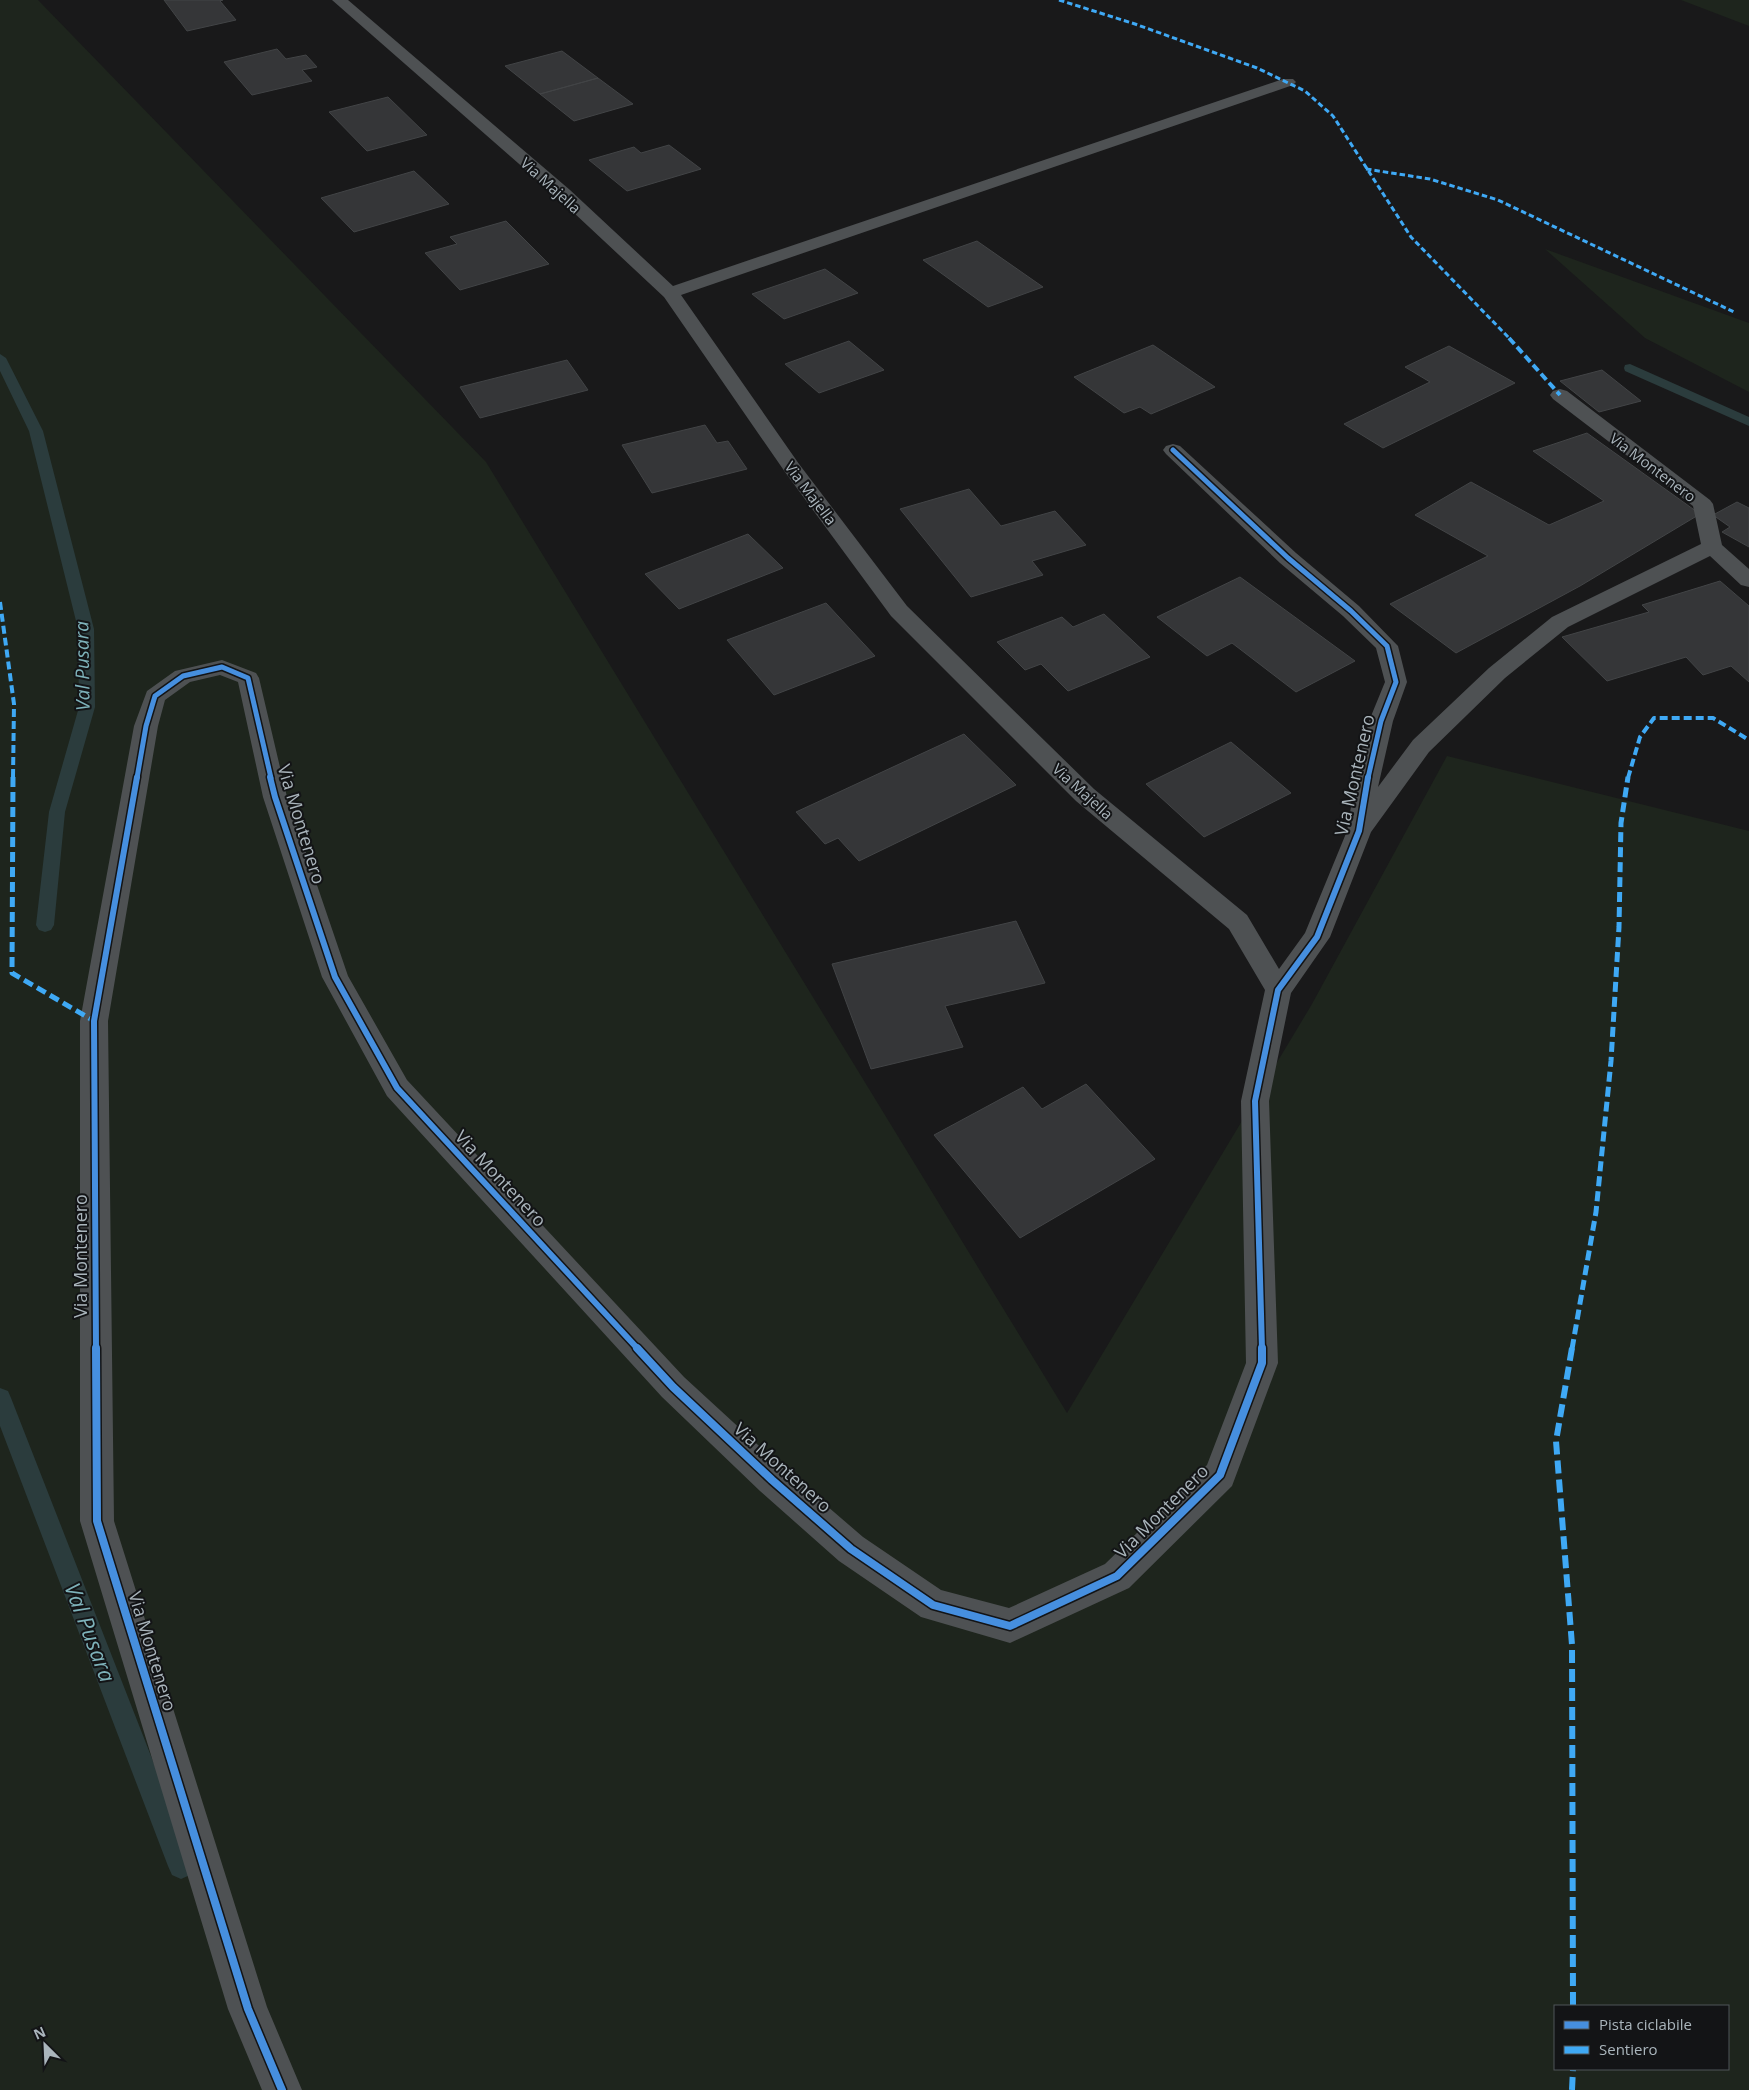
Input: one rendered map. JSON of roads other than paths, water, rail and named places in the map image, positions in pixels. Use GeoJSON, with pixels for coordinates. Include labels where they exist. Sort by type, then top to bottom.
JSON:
{"type":"FeatureCollection","features":[{"type":"Feature","properties":{"kind":"street","name":"Via Majella"},"geometry":{"type":"LineString","coordinates":[[339,0],[564,194],[670,294],[792,468],[898,611],[1085,795],[1238,922],[1278,990]]}},
{"type":"Feature","properties":{"kind":"street"},"geometry":{"type":"LineString","coordinates":[[670,294],[1288,82]]}},
{"type":"Feature","properties":{"kind":"street","name":"Via Montenero"},"geometry":{"type":"LineString","coordinates":[[1359,831],[1421,746],[1497,673],[1560,622],[1712,547],[1703,504],[1560,395]]}},
{"type":"Feature","properties":{"kind":"street","name":"Via Montenero"},"geometry":{"type":"LineString","coordinates":[[282,2090],[248,2009],[96,1521],[94,1021],[146,726],[155,696],[183,676],[222,667],[248,678],[276,797],[335,977],[396,1088],[673,1387],[772,1480],[852,1548],[933,1605],[1010,1626],[1118,1576],[1220,1476],[1262,1363],[1255,1101],[1278,990],[1317,936],[1359,831],[1369,770],[1381,721],[1396,682],[1387,646],[1351,611],[1288,558],[1173,450]]}},
{"type":"Feature","properties":{"kind":"street"},"geometry":{"type":"LineString","coordinates":[[1712,547],[1749,580]]}},
{"type":"Feature","properties":{"kind":"waterway","name":"Val Pusara"},"geometry":{"type":"LineString","coordinates":[[0,358],[36,431],[86,629],[87,707],[57,812],[45,925]]}},
{"type":"Feature","properties":{"kind":"waterway"},"geometry":{"type":"LineString","coordinates":[[1630,368],[1749,422]]}},
{"type":"Feature","properties":{"kind":"waterway","name":"Val Pusara"},"geometry":{"type":"LineString","coordinates":[[0,1398],[181,1866]]}}]}
